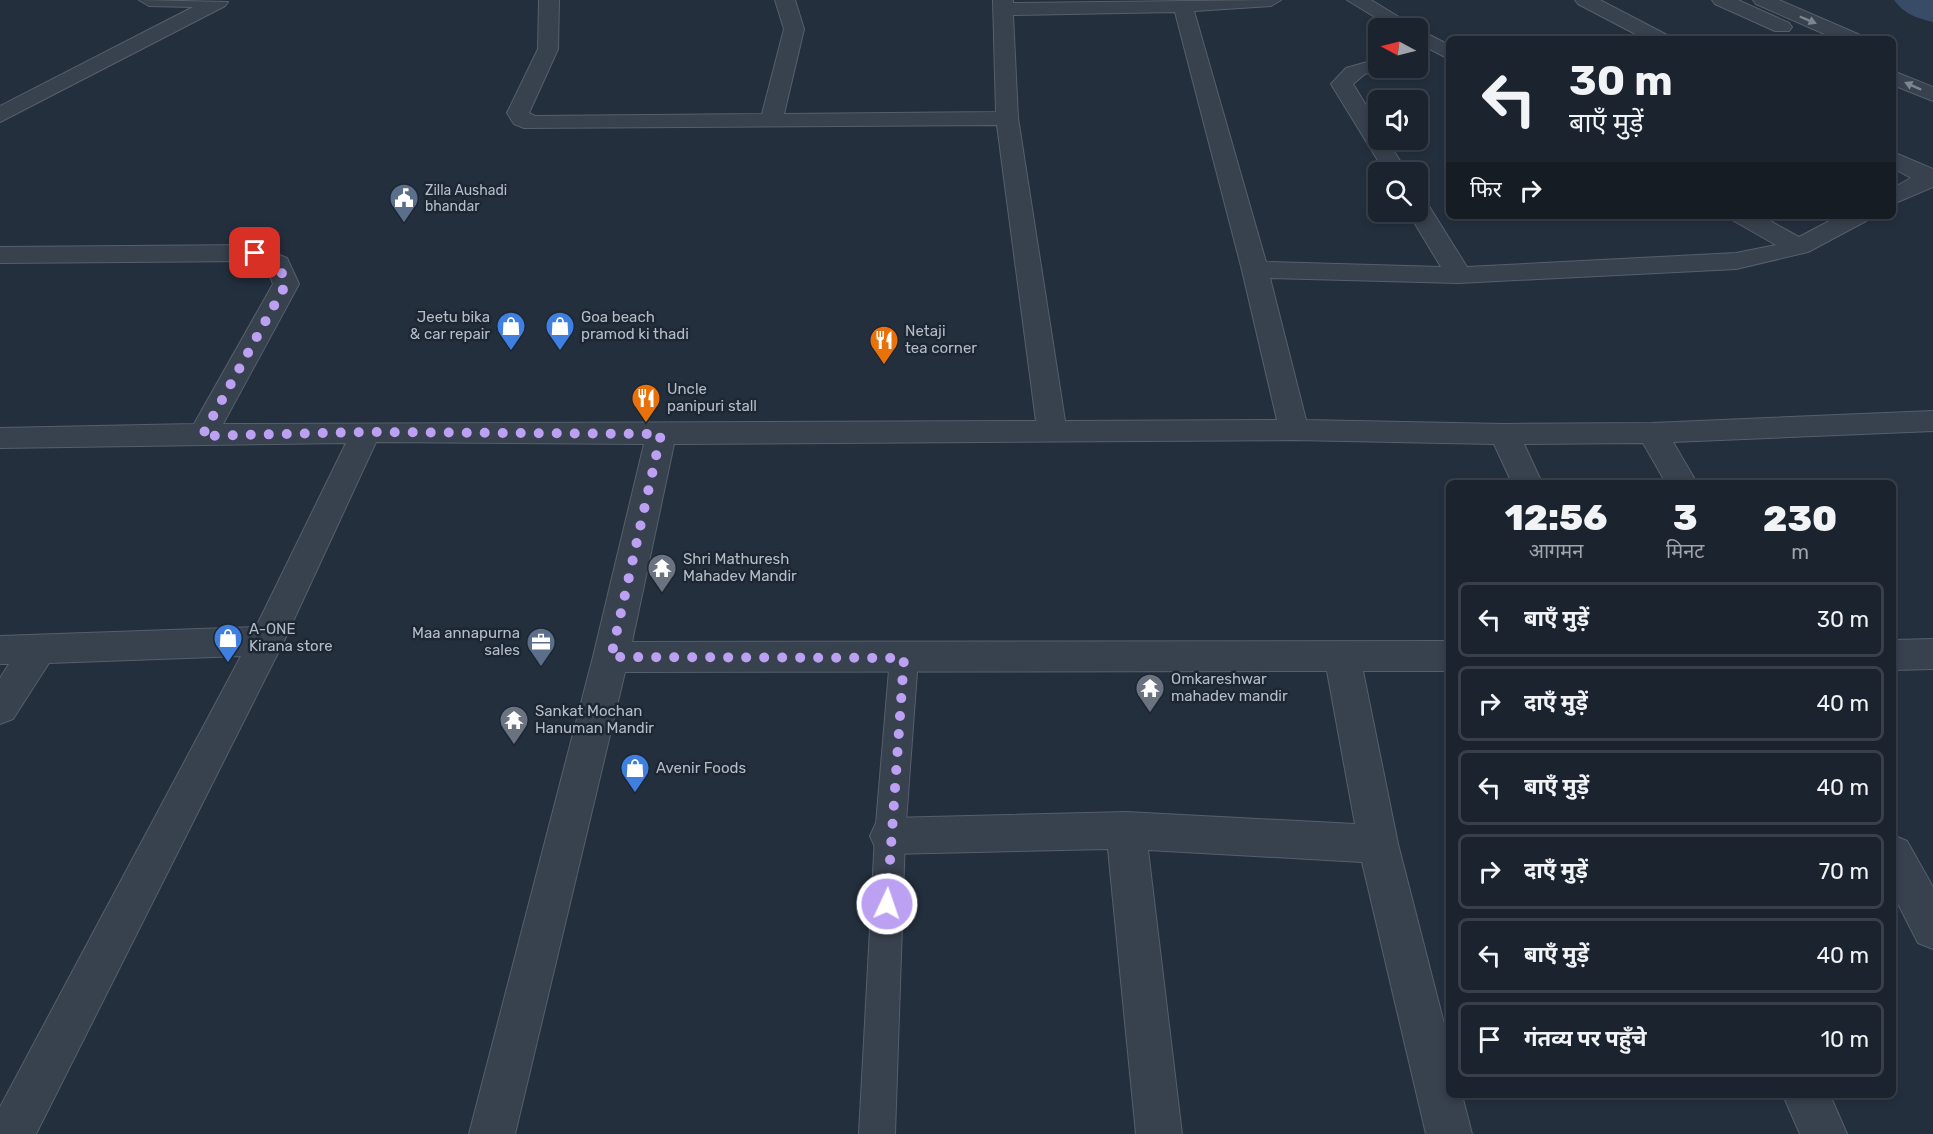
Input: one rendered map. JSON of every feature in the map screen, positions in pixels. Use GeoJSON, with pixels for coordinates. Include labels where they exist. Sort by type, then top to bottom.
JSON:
{"type":"FeatureCollection","features":[{"type":"Feature","properties":{"kind":"street"},"geometry":{"type":"LineString","coordinates":[[149,0],[218,2],[240,0]]}},
{"type":"Feature","properties":{"kind":"street"},"geometry":{"type":"LineString","coordinates":[[549,0],[548,49],[518,113],[522,119],[532,123],[1007,118]]}},
{"type":"Feature","properties":{"kind":"street"},"geometry":{"type":"LineString","coordinates":[[771,120],[794,29],[785,0]]}},
{"type":"Feature","properties":{"kind":"street"},"geometry":{"type":"LineString","coordinates":[[1052,432],[1007,118],[1004,5],[1184,6],[1271,0]]}},
{"type":"Feature","properties":{"kind":"street"},"geometry":{"type":"LineString","coordinates":[[1358,0],[1390,18]]}},
{"type":"Feature","properties":{"kind":"street"},"geometry":{"type":"LineString","coordinates":[[1585,0],[1654,36]]}},
{"type":"Feature","properties":{"kind":"street"},"geometry":{"type":"LineString","coordinates":[[1722,0],[1802,36]]}},
{"type":"Feature","properties":{"kind":"street"},"geometry":{"type":"LineString","coordinates":[[1763,0],[1846,36]]}},
{"type":"Feature","properties":{"kind":"street"},"geometry":{"type":"LineString","coordinates":[[0,115],[218,2]]}},
{"type":"Feature","properties":{"kind":"street"},"geometry":{"type":"LineString","coordinates":[[1184,6],[1255,270],[1294,430]]}},
{"type":"Feature","properties":{"kind":"street"},"geometry":{"type":"LineString","coordinates":[[1428,41],[1446,51]]}},
{"type":"Feature","properties":{"kind":"street"},"geometry":{"type":"LineString","coordinates":[[1428,55],[1446,52]]}},
{"type":"Feature","properties":{"kind":"street"},"geometry":{"type":"LineString","coordinates":[[1896,58],[1933,74]]}},
{"type":"Feature","properties":{"kind":"street"},"geometry":{"type":"LineString","coordinates":[[1368,67],[1358,69],[1348,75],[1342,84],[1390,162]]}},
{"type":"Feature","properties":{"kind":"street"},"geometry":{"type":"LineString","coordinates":[[1896,78],[1933,95]]}},
{"type":"Feature","properties":{"kind":"street"},"geometry":{"type":"LineString","coordinates":[[1896,160],[1932,178]]}},
{"type":"Feature","properties":{"kind":"street"},"geometry":{"type":"LineString","coordinates":[[1896,196],[1932,178]]}},
{"type":"Feature","properties":{"kind":"street"},"geometry":{"type":"LineString","coordinates":[[1748,219],[1799,247]]}},
{"type":"Feature","properties":{"kind":"street"},"geometry":{"type":"LineString","coordinates":[[1255,270],[1459,275],[1736,261],[1799,247],[1851,219]]}},
{"type":"Feature","properties":{"kind":"street"},"geometry":{"type":"LineString","coordinates":[[1427,222],[1459,275]]}},
{"type":"Feature","properties":{"kind":"street"},"geometry":{"type":"LineString","coordinates":[[0,255],[255,253],[278,263],[286,284],[202,436]]}},
{"type":"Feature","properties":{"kind":"street"},"geometry":{"type":"LineString","coordinates":[[0,438],[366,432],[661,434],[1294,430],[1504,434],[1652,433],[1933,421]]}},
{"type":"Feature","properties":{"kind":"street"},"geometry":{"type":"LineString","coordinates":[[11,1134],[267,641],[366,432]]}},
{"type":"Feature","properties":{"kind":"street"},"geometry":{"type":"LineString","coordinates":[[1652,433],[1680,480]]}},
{"type":"Feature","properties":{"kind":"street"},"geometry":{"type":"LineString","coordinates":[[492,1134],[611,657],[661,434]]}},
{"type":"Feature","properties":{"kind":"street"},"geometry":{"type":"LineString","coordinates":[[1504,434],[1526,480]]}},
{"type":"Feature","properties":{"kind":"street"},"geometry":{"type":"LineString","coordinates":[[0,650],[267,641]]}},
{"type":"Feature","properties":{"kind":"street"},"geometry":{"type":"LineString","coordinates":[[0,708],[38,650]]}},
{"type":"Feature","properties":{"kind":"street"},"geometry":{"type":"LineString","coordinates":[[1896,655],[1933,654]]}},
{"type":"Feature","properties":{"kind":"street"},"geometry":{"type":"LineString","coordinates":[[1342,655],[1378,844],[1449,1134]]}},
{"type":"Feature","properties":{"kind":"street"},"geometry":{"type":"LineString","coordinates":[[611,657],[1446,656]]}},
{"type":"Feature","properties":{"kind":"street"},"geometry":{"type":"LineString","coordinates":[[890,836],[1126,830],[1378,844]]}},
{"type":"Feature","properties":{"kind":"street"},"geometry":{"type":"LineString","coordinates":[[1126,830],[1159,1134]]}},
{"type":"Feature","properties":{"kind":"street"},"geometry":{"type":"LineString","coordinates":[[1896,860],[1933,928]]}},
{"type":"Feature","properties":{"kind":"street"},"geometry":{"type":"LineString","coordinates":[[1807,1098],[1824,1134]]}},
{"type":"Feature","properties":{"kind":"lane"},"geometry":{"type":"LineString","coordinates":[[877,1134],[890,836],[904,658]]}},
{"type":"Feature","properties":{"kind":"waterway"},"geometry":{"type":"LineString","coordinates":[[1918,0],[1933,8]]}},
{"type":"Feature","properties":{"kind":"place","name":"Zilla Aushadi bhandar"},"geometry":{"type":"Point","coordinates":[404,224]}},
{"type":"Feature","properties":{"kind":"place","name":"Jeetu bika & car repair"},"geometry":{"type":"Point","coordinates":[511,352]}},
{"type":"Feature","properties":{"kind":"place","name":"Goa beach pramod ki thadi"},"geometry":{"type":"Point","coordinates":[560,352]}},
{"type":"Feature","properties":{"kind":"place","name":"Netaji tea corner"},"geometry":{"type":"Point","coordinates":[884,366]}},
{"type":"Feature","properties":{"kind":"place","name":"Uncle panipuri stall"},"geometry":{"type":"Point","coordinates":[646,424]}},
{"type":"Feature","properties":{"kind":"place","name":"Shri Mathuresh Mahadev Mandir"},"geometry":{"type":"Point","coordinates":[662,594]}},
{"type":"Feature","properties":{"kind":"place","name":"A-ONE Kirana store"},"geometry":{"type":"Point","coordinates":[228,664]}},
{"type":"Feature","properties":{"kind":"place","name":"Maa annapurna sales"},"geometry":{"type":"Point","coordinates":[541,668]}},
{"type":"Feature","properties":{"kind":"place","name":"Omkareshwar mahadev mandir"},"geometry":{"type":"Point","coordinates":[1150,714]}},
{"type":"Feature","properties":{"kind":"place","name":"Sankat Mochan Hanuman Mandir"},"geometry":{"type":"Point","coordinates":[514,746]}},
{"type":"Feature","properties":{"kind":"place","name":"Avenir Foods"},"geometry":{"type":"Point","coordinates":[635,794]}},
{"type":"Feature","properties":{"kind":"route"},"geometry":{"type":"LineString","coordinates":[[255,253],[278,263],[286,284],[202,436],[366,432],[661,434],[611,657],[904,658],[887,904]]}}]}
